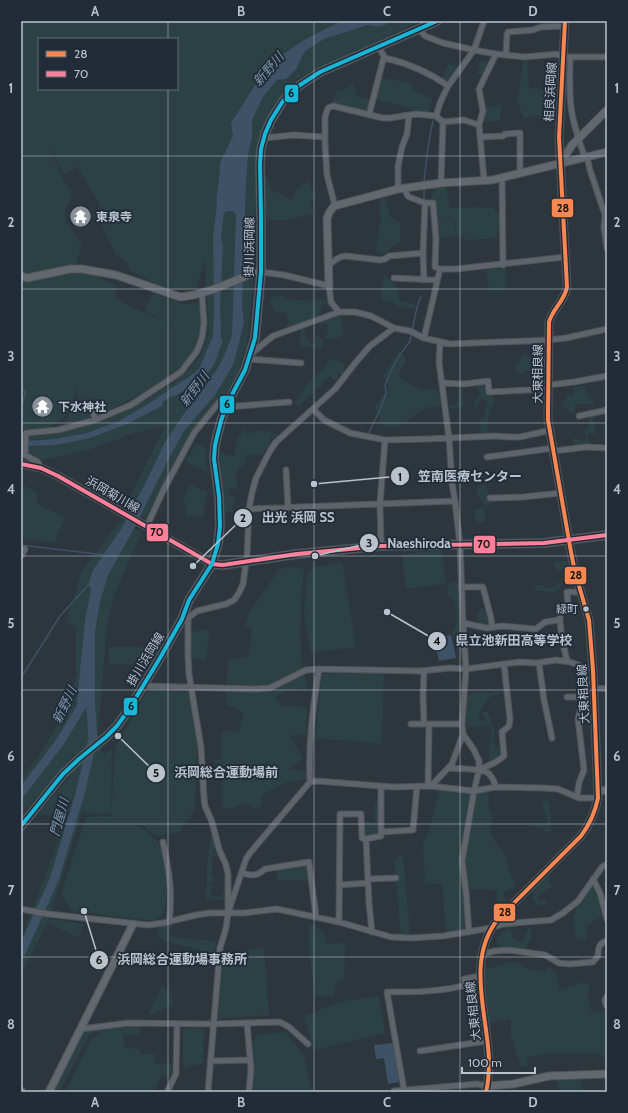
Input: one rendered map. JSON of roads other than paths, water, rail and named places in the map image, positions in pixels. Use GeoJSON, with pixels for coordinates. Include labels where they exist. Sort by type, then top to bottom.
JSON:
{"type":"FeatureCollection","features":[{"type":"Feature","properties":{"kind":"main road","name":"掛川浜岡線"},"geometry":{"type":"LineString","coordinates":[[21,826],[63,774],[117,726],[185,618],[189,600],[212,564],[218,544],[220,526],[219,496],[214,459],[215,445],[221,420],[245,370],[255,338],[257,272],[261,215],[261,149],[271,120],[283,101],[300,85],[320,72],[437,21]]}},
{"type":"Feature","properties":{"kind":"main road","name":"相良浜岡線"},"geometry":{"type":"LineString","coordinates":[[560,164],[559,137],[566,57],[565,23]]}},
{"type":"Feature","properties":{"kind":"main road"},"geometry":{"type":"LineString","coordinates":[[560,164],[578,138],[607,110]]}},
{"type":"Feature","properties":{"kind":"main road"},"geometry":{"type":"LineString","coordinates":[[330,286],[327,218],[331,209],[335,206],[401,189],[424,185],[502,177],[607,152]]}},
{"type":"Feature","properties":{"kind":"main road","name":"大東相良線"},"geometry":{"type":"LineString","coordinates":[[487,1089],[489,1072],[486,1026],[480,976],[484,945],[491,928],[588,827],[593,817],[598,795],[594,688],[589,620],[575,572],[548,411],[549,322],[553,312],[566,294],[560,164]]}},
{"type":"Feature","properties":{"kind":"main road"},"geometry":{"type":"LineString","coordinates":[[21,276],[27,278],[36,277],[70,269],[82,269],[116,275],[180,297],[204,293],[257,272]]}},
{"type":"Feature","properties":{"kind":"main road","name":"浜岡菊川線"},"geometry":{"type":"LineString","coordinates":[[21,464],[41,468],[58,476],[212,564]]}},
{"type":"Feature","properties":{"kind":"main road"},"geometry":{"type":"LineString","coordinates":[[212,564],[224,565],[296,554],[381,546],[544,543],[607,535]]}},
{"type":"Feature","properties":{"kind":"main road"},"geometry":{"type":"LineString","coordinates":[[598,795],[607,790]]}},
{"type":"Feature","properties":{"kind":"main road"},"geometry":{"type":"LineString","coordinates":[[49,1092],[134,924]]}},
{"type":"Feature","properties":{"kind":"main road"},"geometry":{"type":"LineString","coordinates":[[487,1089],[549,1076],[607,1074]]}},
{"type":"Feature","properties":{"kind":"street"},"geometry":{"type":"LineString","coordinates":[[436,116],[448,86],[474,50],[484,21]]}},
{"type":"Feature","properties":{"kind":"street"},"geometry":{"type":"LineString","coordinates":[[506,55],[508,32],[533,30],[541,27],[565,23]]}},
{"type":"Feature","properties":{"kind":"street"},"geometry":{"type":"LineString","coordinates":[[419,29],[426,36],[443,42],[496,54],[525,57],[557,54],[566,57],[607,56]]}},
{"type":"Feature","properties":{"kind":"street"},"geometry":{"type":"LineString","coordinates":[[378,46],[385,58],[409,65],[448,86]]}},
{"type":"Feature","properties":{"kind":"street"},"geometry":{"type":"LineString","coordinates":[[484,180],[479,125],[483,111],[480,89],[496,54]]}},
{"type":"Feature","properties":{"kind":"street"},"geometry":{"type":"LineString","coordinates":[[369,115],[384,56]]}},
{"type":"Feature","properties":{"kind":"street"},"geometry":{"type":"LineString","coordinates":[[566,57],[571,106],[578,138],[605,211],[604,227],[607,249]]}},
{"type":"Feature","properties":{"kind":"street"},"geometry":{"type":"LineString","coordinates":[[335,206],[328,175],[325,137],[325,117],[328,108],[333,106],[369,115],[390,118],[417,114],[436,116],[443,122],[464,120],[479,125]]}},
{"type":"Feature","properties":{"kind":"street"},"geometry":{"type":"LineString","coordinates":[[409,115],[407,134],[402,147],[398,166],[401,189],[409,197],[425,204],[433,203],[436,239],[435,267],[440,269],[456,270],[503,265],[545,258],[565,257]]}},
{"type":"Feature","properties":{"kind":"street"},"geometry":{"type":"LineString","coordinates":[[441,183],[443,122]]}},
{"type":"Feature","properties":{"kind":"street"},"geometry":{"type":"LineString","coordinates":[[480,137],[520,133],[520,173]]}},
{"type":"Feature","properties":{"kind":"street"},"geometry":{"type":"LineString","coordinates":[[264,138],[294,135],[325,137]]}},
{"type":"Feature","properties":{"kind":"street"},"geometry":{"type":"LineString","coordinates":[[502,177],[503,265]]}},
{"type":"Feature","properties":{"kind":"street"},"geometry":{"type":"LineString","coordinates":[[424,280],[423,253],[425,204]]}},
{"type":"Feature","properties":{"kind":"street"},"geometry":{"type":"LineString","coordinates":[[330,265],[336,258],[343,256],[380,260],[389,256],[423,253]]}},
{"type":"Feature","properties":{"kind":"street"},"geometry":{"type":"LineString","coordinates":[[424,338],[436,280],[440,269]]}},
{"type":"Feature","properties":{"kind":"street"},"geometry":{"type":"LineString","coordinates":[[257,272],[284,275],[330,286],[332,302],[339,312]]}},
{"type":"Feature","properties":{"kind":"street"},"geometry":{"type":"LineString","coordinates":[[394,278],[436,280]]}},
{"type":"Feature","properties":{"kind":"street"},"geometry":{"type":"LineString","coordinates":[[41,468],[38,462],[25,455],[26,433],[58,430],[95,420],[131,405],[181,372],[186,367],[197,351],[203,331],[204,293]]}},
{"type":"Feature","properties":{"kind":"street"},"geometry":{"type":"LineString","coordinates":[[250,357],[273,336],[339,312],[355,312],[371,316],[394,328],[412,332],[424,338],[450,344],[548,340],[566,338],[607,329]]}},
{"type":"Feature","properties":{"kind":"street"},"geometry":{"type":"LineString","coordinates":[[208,1092],[220,948],[226,928],[228,913],[228,874],[219,849],[212,822],[205,806],[201,747],[191,688],[185,618],[197,611],[226,604],[234,600],[243,584],[247,556],[249,509],[256,478],[270,451],[276,442],[335,389],[370,346],[394,328]]}},
{"type":"Feature","properties":{"kind":"street"},"geometry":{"type":"LineString","coordinates":[[430,786],[452,764],[463,734],[462,724],[466,669],[462,623],[460,545],[452,483],[449,438],[439,362],[440,342]]}},
{"type":"Feature","properties":{"kind":"street"},"geometry":{"type":"LineString","coordinates":[[250,357],[301,363]]}},
{"type":"Feature","properties":{"kind":"street"},"geometry":{"type":"LineString","coordinates":[[442,383],[464,384],[488,381],[489,392],[548,387],[607,376]]}},
{"type":"Feature","properties":{"kind":"street"},"geometry":{"type":"LineString","coordinates":[[146,526],[194,433],[221,400],[232,395]]}},
{"type":"Feature","properties":{"kind":"street"},"geometry":{"type":"LineString","coordinates":[[226,407],[289,402]]}},
{"type":"Feature","properties":{"kind":"street"},"geometry":{"type":"LineString","coordinates":[[313,409],[324,420],[350,433],[385,440],[495,436],[520,437],[550,430]]}},
{"type":"Feature","properties":{"kind":"street"},"geometry":{"type":"LineString","coordinates":[[579,416],[607,410]]}},
{"type":"Feature","properties":{"kind":"street"},"geometry":{"type":"LineString","coordinates":[[93,411],[95,420]]}},
{"type":"Feature","properties":{"kind":"street"},"geometry":{"type":"LineString","coordinates":[[381,546],[380,503],[385,440]]}},
{"type":"Feature","properties":{"kind":"street"},"geometry":{"type":"LineString","coordinates":[[487,457],[580,448],[607,448]]}},
{"type":"Feature","properties":{"kind":"street"},"geometry":{"type":"LineString","coordinates":[[286,470],[288,507]]}},
{"type":"Feature","properties":{"kind":"street"},"geometry":{"type":"LineString","coordinates":[[490,498],[523,497],[561,493]]}},
{"type":"Feature","properties":{"kind":"street"},"geometry":{"type":"LineString","coordinates":[[249,509],[455,501]]}},
{"type":"Feature","properties":{"kind":"street"},"geometry":{"type":"LineString","coordinates":[[21,548],[25,549],[21,556]]}},
{"type":"Feature","properties":{"kind":"street"},"geometry":{"type":"LineString","coordinates":[[461,588],[483,587],[492,627]]}},
{"type":"Feature","properties":{"kind":"street"},"geometry":{"type":"LineString","coordinates":[[567,661],[559,620],[560,611],[568,607],[567,592],[581,592]]}},
{"type":"Feature","properties":{"kind":"street"},"geometry":{"type":"LineString","coordinates":[[462,623],[487,628],[502,626],[536,629],[545,622],[559,620]]}},
{"type":"Feature","properties":{"kind":"street"},"geometry":{"type":"LineString","coordinates":[[143,686],[258,689],[270,688],[306,670],[424,671],[450,668],[466,669],[519,662],[539,663],[556,660],[567,661],[593,670]]}},
{"type":"Feature","properties":{"kind":"street"},"geometry":{"type":"LineString","coordinates":[[539,663],[544,700],[552,738]]}},
{"type":"Feature","properties":{"kind":"street"},"geometry":{"type":"LineString","coordinates":[[479,770],[496,762],[504,756],[502,732],[509,726],[510,719],[504,664]]}},
{"type":"Feature","properties":{"kind":"street"},"geometry":{"type":"LineString","coordinates":[[310,782],[309,760],[312,712],[319,669]]}},
{"type":"Feature","properties":{"kind":"street"},"geometry":{"type":"LineString","coordinates":[[424,671],[423,696],[430,786]]}},
{"type":"Feature","properties":{"kind":"street"},"geometry":{"type":"LineString","coordinates":[[577,797],[584,770],[578,719],[584,697],[593,678]]}},
{"type":"Feature","properties":{"kind":"street"},"geometry":{"type":"LineString","coordinates":[[594,688],[607,689]]}},
{"type":"Feature","properties":{"kind":"street"},"geometry":{"type":"LineString","coordinates":[[567,697],[584,697]]}},
{"type":"Feature","properties":{"kind":"street"},"geometry":{"type":"LineString","coordinates":[[412,724],[462,724]]}},
{"type":"Feature","properties":{"kind":"street"},"geometry":{"type":"LineString","coordinates":[[463,734],[474,750],[479,761],[479,770],[462,861],[469,932]]}},
{"type":"Feature","properties":{"kind":"street"},"geometry":{"type":"LineString","coordinates":[[448,768],[487,772],[492,777],[496,787]]}},
{"type":"Feature","properties":{"kind":"street"},"geometry":{"type":"LineString","coordinates":[[228,913],[246,859],[256,845],[310,782],[317,780],[393,787],[430,786],[474,791],[496,787],[558,789],[579,798],[598,795]]}},
{"type":"Feature","properties":{"kind":"street"},"geometry":{"type":"LineString","coordinates":[[339,922],[340,814],[361,814],[362,838],[366,839],[381,836],[381,786]]}},
{"type":"Feature","properties":{"kind":"street"},"geometry":{"type":"LineString","coordinates":[[381,832],[413,830],[417,786]]}},
{"type":"Feature","properties":{"kind":"street"},"geometry":{"type":"LineString","coordinates":[[366,839],[368,904],[372,932]]}},
{"type":"Feature","properties":{"kind":"street"},"geometry":{"type":"LineString","coordinates":[[163,842],[169,873],[171,894],[169,922]]}},
{"type":"Feature","properties":{"kind":"street"},"geometry":{"type":"LineString","coordinates":[[242,873],[255,875],[265,869],[309,862],[316,917]]}},
{"type":"Feature","properties":{"kind":"street"},"geometry":{"type":"LineString","coordinates":[[21,909],[48,914],[154,925],[209,913],[244,913],[277,909],[339,922],[391,937],[411,938],[444,936],[491,928],[503,924],[551,920],[578,901],[602,867],[607,864]]}},
{"type":"Feature","properties":{"kind":"street"},"geometry":{"type":"LineString","coordinates":[[339,885],[396,878]]}},
{"type":"Feature","properties":{"kind":"street"},"geometry":{"type":"LineString","coordinates":[[593,879],[600,893],[607,919]]}},
{"type":"Feature","properties":{"kind":"street"},"geometry":{"type":"LineString","coordinates":[[482,954],[509,950],[545,955],[560,964],[593,962],[598,956],[599,947],[602,943],[607,942]]}},
{"type":"Feature","properties":{"kind":"street"},"geometry":{"type":"LineString","coordinates":[[480,976],[464,979],[476,1010],[486,1026]]}},
{"type":"Feature","properties":{"kind":"street"},"geometry":{"type":"LineString","coordinates":[[404,1090],[387,992],[413,992],[456,988],[466,985]]}},
{"type":"Feature","properties":{"kind":"street"},"geometry":{"type":"LineString","coordinates":[[606,1005],[605,1000],[607,996]]}},
{"type":"Feature","properties":{"kind":"street"},"geometry":{"type":"LineString","coordinates":[[81,1029],[128,1023],[214,1024],[280,1022],[289,1027],[308,1044]]}},
{"type":"Feature","properties":{"kind":"street"},"geometry":{"type":"LineString","coordinates":[[247,1023],[251,1069],[249,1092]]}},
{"type":"Feature","properties":{"kind":"street"},"geometry":{"type":"LineString","coordinates":[[167,1092],[176,1074],[177,1024]]}},
{"type":"Feature","properties":{"kind":"street"},"geometry":{"type":"LineString","coordinates":[[420,1051],[487,1041]]}},
{"type":"Feature","properties":{"kind":"street"},"geometry":{"type":"LineString","coordinates":[[210,1061],[250,1060]]}},
{"type":"Feature","properties":{"kind":"street"},"geometry":{"type":"LineString","coordinates":[[394,1090],[418,1090],[477,1084],[487,1089]]}},
{"type":"Feature","properties":{"kind":"water"},"geometry":{"type":"Polygon","coordinates":[[[343,21],[380,21],[324,39],[305,51],[296,69],[286,79],[277,80],[263,97],[252,120],[252,137],[248,155],[246,181],[242,305],[244,322],[233,365],[215,395],[184,431],[135,527],[108,575],[100,602],[95,631],[95,708],[78,705],[77,701],[85,620],[91,590],[89,582],[93,570],[121,529],[165,442],[189,406],[196,400],[219,366],[232,335],[236,215],[233,211],[224,213],[221,238],[223,245],[220,305],[221,336],[207,366],[162,403],[162,406],[127,424],[90,438],[56,445],[27,446],[27,441],[55,439],[87,433],[117,422],[148,404],[198,371],[213,336],[213,238],[217,204],[216,201],[220,163],[233,136],[231,123],[262,74],[283,54],[304,40],[343,21]]]}},
{"type":"Feature","properties":{"kind":"water"},"geometry":{"type":"Polygon","coordinates":[[[451,635],[456,658],[439,661],[434,639],[451,635]]]}},
{"type":"Feature","properties":{"kind":"water"},"geometry":{"type":"Polygon","coordinates":[[[394,1043],[399,1082],[388,1084],[384,1058],[376,1059],[374,1045],[394,1043]]]}},
{"type":"Feature","properties":{"kind":"waterway","name":"新野川"},"geometry":{"type":"LineString","coordinates":[[371,21],[383,21]]}},
{"type":"Feature","properties":{"kind":"waterway"},"geometry":{"type":"LineString","coordinates":[[424,183],[428,144],[433,121]]}},
{"type":"Feature","properties":{"kind":"waterway"},"geometry":{"type":"LineString","coordinates":[[424,187],[424,199]]}},
{"type":"Feature","properties":{"kind":"waterway"},"geometry":{"type":"LineString","coordinates":[[368,434],[383,402],[386,393],[385,385],[391,371],[399,356],[410,341],[417,307],[421,296]]}},
{"type":"Feature","properties":{"kind":"waterway"},"geometry":{"type":"LineString","coordinates":[[173,392],[193,379],[207,367],[218,341]]}},
{"type":"Feature","properties":{"kind":"waterway"},"geometry":{"type":"LineString","coordinates":[[21,386],[25,392],[21,412]]}},
{"type":"Feature","properties":{"kind":"waterway"},"geometry":{"type":"LineString","coordinates":[[21,545],[105,555]]}},
{"type":"Feature","properties":{"kind":"waterway"},"geometry":{"type":"LineString","coordinates":[[21,678],[60,616],[90,583]]}},
{"type":"Feature","properties":{"kind":"waterway","name":"新野川"},"geometry":{"type":"LineString","coordinates":[[21,793],[60,742],[84,702],[86,694]]}},
{"type":"Feature","properties":{"kind":"waterway","name":"門屋川"},"geometry":{"type":"LineString","coordinates":[[21,953],[54,880],[80,794],[93,738],[90,695]]}},
{"type":"Feature","properties":{"kind":"place","name":"東泉寺"},"geometry":{"type":"Point","coordinates":[81,216]}},
{"type":"Feature","properties":{"kind":"place","name":"下水神社"},"geometry":{"type":"Point","coordinates":[43,406]}},
{"type":"Feature","properties":{"kind":"place","name":"笠南医療センター"},"geometry":{"type":"Point","coordinates":[314,484]}},
{"type":"Feature","properties":{"kind":"place","name":"Naeshiroda"},"geometry":{"type":"Point","coordinates":[315,556]}},
{"type":"Feature","properties":{"kind":"place","name":"出光 浜岡 SS"},"geometry":{"type":"Point","coordinates":[193,566]}},
{"type":"Feature","properties":{"kind":"place","name":"緑町"},"geometry":{"type":"Point","coordinates":[586,609]}},
{"type":"Feature","properties":{"kind":"place","name":"県立池新田高等学校"},"geometry":{"type":"Point","coordinates":[387,612]}},
{"type":"Feature","properties":{"kind":"place","name":"浜岡総合運動場前"},"geometry":{"type":"Point","coordinates":[118,736]}},
{"type":"Feature","properties":{"kind":"place","name":"浜岡総合運動場事務所"},"geometry":{"type":"Point","coordinates":[84,911]}}]}
